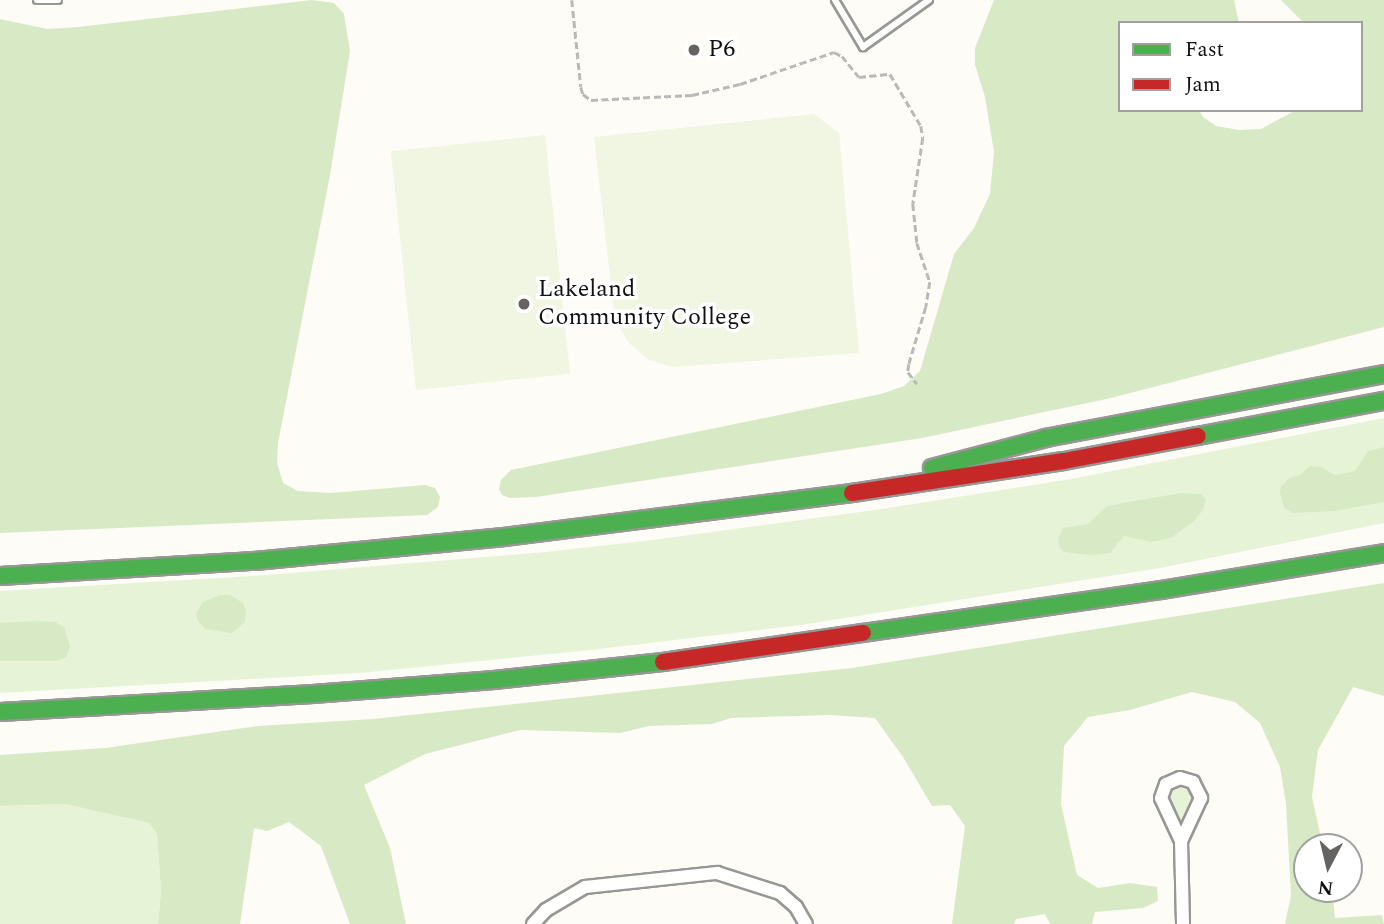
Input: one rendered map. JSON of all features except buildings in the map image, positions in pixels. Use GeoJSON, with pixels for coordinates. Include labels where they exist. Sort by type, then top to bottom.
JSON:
{"type":"FeatureCollection","features":[{"type":"Feature","properties":{"kind":"highway"},"geometry":{"type":"LineString","coordinates":[[818,497],[1046,438],[1384,373]]}},
{"type":"Feature","properties":{"kind":"highway"},"geometry":{"type":"LineString","coordinates":[[0,576],[254,561],[490,539],[818,497],[1064,461],[1384,401]]}},
{"type":"Feature","properties":{"kind":"highway"},"geometry":{"type":"LineString","coordinates":[[1161,590],[1384,541]]}},
{"type":"Feature","properties":{"kind":"highway"},"geometry":{"type":"LineString","coordinates":[[0,712],[494,680],[661,662],[1161,590],[1384,553]]}},
{"type":"Feature","properties":{"kind":"street"},"geometry":{"type":"LineString","coordinates":[[1181,841],[1201,798],[1193,782],[1180,778],[1166,784],[1161,798],[1181,841],[1182,924]]}},
{"type":"Feature","properties":{"kind":"street"},"geometry":{"type":"LineString","coordinates":[[533,924],[546,909],[585,887],[717,873],[780,893],[796,907],[806,924]]}},
{"type":"Feature","properties":{"kind":"lane"},"geometry":{"type":"LineString","coordinates":[[37,0],[58,0]]}},
{"type":"Feature","properties":{"kind":"lane"},"geometry":{"type":"LineString","coordinates":[[835,0],[863,47],[929,0]]}},
{"type":"Feature","properties":{"kind":"path"},"geometry":{"type":"LineString","coordinates":[[572,0],[581,87],[583,94],[591,100],[638,100],[692,95],[740,84],[834,52],[842,56],[859,77],[890,74],[921,126],[923,138],[913,204],[916,243],[930,282],[909,364],[908,372],[917,384]]}},
{"type":"Feature","properties":{"kind":"green space"},"geometry":{"type":"Polygon","coordinates":[[[312,0],[334,3],[344,14],[350,51],[330,175],[278,443],[277,463],[283,483],[298,491],[331,493],[425,485],[435,488],[440,497],[438,507],[427,515],[0,533],[0,19],[47,29],[312,0]]]}},
{"type":"Feature","properties":{"kind":"green space"},"geometry":{"type":"Polygon","coordinates":[[[994,0],[1234,0],[1239,21],[1118,21],[1118,112],[1200,112],[1216,126],[1239,130],[1261,129],[1292,112],[1363,112],[1363,21],[1302,21],[1281,0],[1384,0],[1384,327],[1111,398],[922,438],[536,497],[510,498],[502,495],[499,489],[501,480],[511,470],[881,394],[904,386],[920,371],[954,254],[974,228],[990,194],[994,152],[985,97],[975,65],[975,48],[994,0]]]}},
{"type":"Feature","properties":{"kind":"green space"},"geometry":{"type":"Polygon","coordinates":[[[814,114],[839,133],[859,353],[673,367],[649,360],[629,343],[615,319],[594,137],[814,114]]]}},
{"type":"Feature","properties":{"kind":"green space"},"geometry":{"type":"Polygon","coordinates":[[[545,135],[570,374],[416,390],[391,151],[545,135]]]}},
{"type":"Feature","properties":{"kind":"green space"},"geometry":{"type":"Polygon","coordinates":[[[1384,418],[1384,523],[1160,568],[801,625],[590,650],[360,673],[0,693],[0,591],[267,575],[546,552],[652,540],[875,510],[1071,479],[1384,418]]]}},
{"type":"Feature","properties":{"kind":"green space"},"geometry":{"type":"Polygon","coordinates":[[[1384,447],[1384,502],[1335,511],[1293,513],[1284,508],[1281,486],[1290,478],[1300,475],[1310,466],[1321,467],[1335,475],[1355,471],[1368,451],[1384,447]]]}},
{"type":"Feature","properties":{"kind":"green space"},"geometry":{"type":"Polygon","coordinates":[[[1181,493],[1201,494],[1206,500],[1203,510],[1194,521],[1171,538],[1151,542],[1124,536],[1110,553],[1090,555],[1064,552],[1059,547],[1058,539],[1063,528],[1088,524],[1107,506],[1181,493]]]}},
{"type":"Feature","properties":{"kind":"green space"},"geometry":{"type":"Polygon","coordinates":[[[1384,583],[1384,696],[1353,687],[1318,750],[1312,797],[1320,833],[1293,833],[1293,903],[1333,903],[1335,918],[1382,915],[1384,924],[1285,924],[1291,895],[1286,804],[1280,767],[1260,723],[1235,702],[1192,692],[1130,710],[1088,717],[1064,746],[1061,804],[1077,875],[1098,888],[1130,883],[1157,887],[1158,901],[1143,908],[1095,912],[1092,924],[1050,924],[1045,914],[1016,919],[1014,924],[952,924],[965,826],[950,805],[932,806],[903,757],[875,718],[830,715],[731,718],[712,724],[649,726],[620,733],[520,730],[425,754],[364,785],[390,848],[406,924],[350,924],[321,846],[289,822],[267,831],[254,828],[240,924],[158,924],[161,891],[157,834],[149,823],[65,804],[0,806],[0,755],[105,748],[258,726],[373,719],[852,668],[1384,583]]]}},
{"type":"Feature","properties":{"kind":"green space"},"geometry":{"type":"Polygon","coordinates":[[[220,595],[230,595],[243,603],[246,611],[245,622],[232,633],[205,629],[198,621],[196,613],[203,602],[220,595]]]}},
{"type":"Feature","properties":{"kind":"green space"},"geometry":{"type":"Polygon","coordinates":[[[55,622],[64,627],[70,646],[66,657],[57,661],[0,661],[0,623],[55,622]]]}},
{"type":"Feature","properties":{"kind":"green space"},"geometry":{"type":"Polygon","coordinates":[[[1179,785],[1188,788],[1193,796],[1180,821],[1167,797],[1171,788],[1179,785]]]}},
{"type":"Feature","properties":{"kind":"green space"},"geometry":{"type":"Polygon","coordinates":[[[65,804],[149,823],[157,834],[161,891],[158,924],[0,924],[0,806],[65,804]]]}},
{"type":"Feature","properties":{"kind":"traffic: fast"},"geometry":{"type":"LineString","coordinates":[[932,468],[1046,438],[1384,374]]}},
{"type":"Feature","properties":{"kind":"traffic: fast"},"geometry":{"type":"LineString","coordinates":[[1198,436],[1384,401]]}},
{"type":"Feature","properties":{"kind":"traffic: fast"},"geometry":{"type":"LineString","coordinates":[[0,576],[255,561],[504,537],[852,493]]}},
{"type":"Feature","properties":{"kind":"traffic: fast"},"geometry":{"type":"LineString","coordinates":[[863,633],[1161,590],[1384,553]]}},
{"type":"Feature","properties":{"kind":"traffic: fast"},"geometry":{"type":"LineString","coordinates":[[0,712],[313,694],[494,680],[663,662]]}},
{"type":"Feature","properties":{"kind":"traffic: jam"},"geometry":{"type":"LineString","coordinates":[[852,493],[1064,461],[1198,436]]}},
{"type":"Feature","properties":{"kind":"traffic: jam"},"geometry":{"type":"LineString","coordinates":[[663,662],[863,633]]}},
{"type":"Feature","properties":{"kind":"place","name":"P6"},"geometry":{"type":"Point","coordinates":[694,50]}},
{"type":"Feature","properties":{"kind":"place","name":"Lakeland Community College"},"geometry":{"type":"Point","coordinates":[524,304]}}]}
